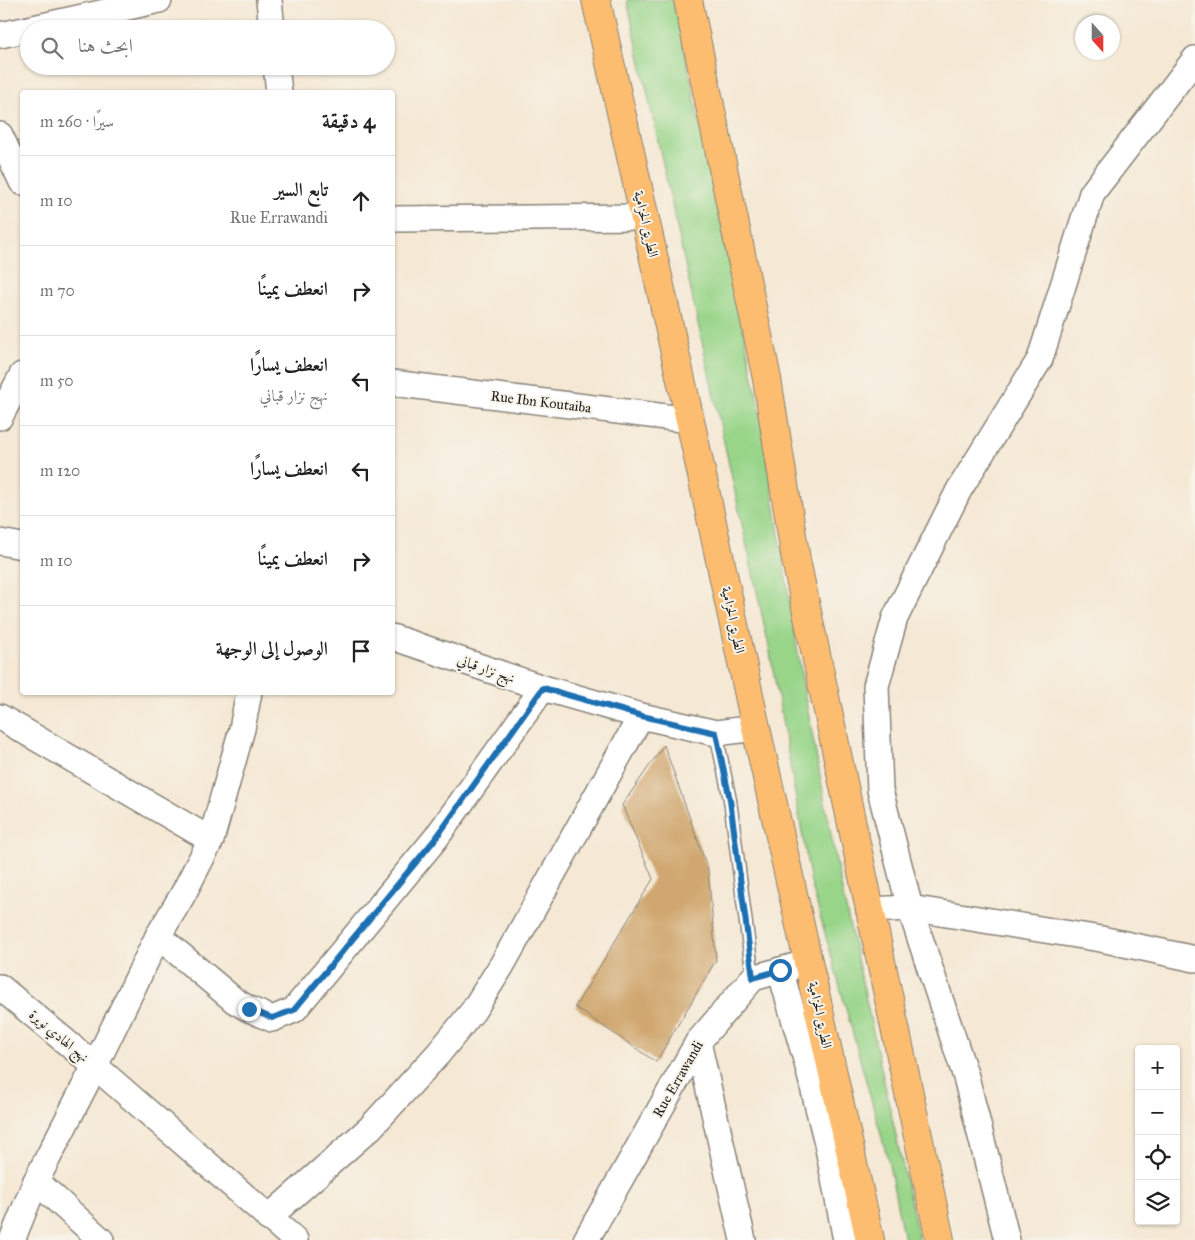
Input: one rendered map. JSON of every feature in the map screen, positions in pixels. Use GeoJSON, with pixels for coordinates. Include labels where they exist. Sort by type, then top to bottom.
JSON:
{"type":"FeatureCollection","features":[{"type":"Feature","properties":{"kind":"highway","name":"الطريق الحزامية"},"geometry":{"type":"LineString","coordinates":[[596,0],[870,1240]]}},
{"type":"Feature","properties":{"kind":"highway"},"geometry":{"type":"LineString","coordinates":[[688,0],[767,379],[796,560],[940,1240]]}},
{"type":"Feature","properties":{"kind":"street"},"geometry":{"type":"LineString","coordinates":[[70,20],[160,0]]}},
{"type":"Feature","properties":{"kind":"street"},"geometry":{"type":"LineString","coordinates":[[269,0],[271,20]]}},
{"type":"Feature","properties":{"kind":"street"},"geometry":{"type":"LineString","coordinates":[[0,35],[20,31]]}},
{"type":"Feature","properties":{"kind":"street"},"geometry":{"type":"LineString","coordinates":[[1007,1240],[966,1077],[910,908],[880,790],[876,686],[895,618],[959,490],[1040,359],[1092,193],[1195,59]]}},
{"type":"Feature","properties":{"kind":"street"},"geometry":{"type":"LineString","coordinates":[[277,75],[279,90]]}},
{"type":"Feature","properties":{"kind":"street"},"geometry":{"type":"LineString","coordinates":[[0,136],[20,178]]}},
{"type":"Feature","properties":{"kind":"street"},"geometry":{"type":"LineString","coordinates":[[395,219],[644,217]]}},
{"type":"Feature","properties":{"kind":"street"},"geometry":{"type":"LineString","coordinates":[[0,417],[20,379]]}},
{"type":"Feature","properties":{"kind":"street","name":"Rue Ibn Koutaiba"},"geometry":{"type":"LineString","coordinates":[[395,383],[690,420]]}},
{"type":"Feature","properties":{"kind":"street"},"geometry":{"type":"LineString","coordinates":[[0,542],[20,546]]}},
{"type":"Feature","properties":{"kind":"street","name":"نهج نزار قباني"},"geometry":{"type":"LineString","coordinates":[[395,638],[543,688],[642,716],[716,733],[756,728]]}},
{"type":"Feature","properties":{"kind":"street"},"geometry":{"type":"LineString","coordinates":[[158,936],[226,995],[249,1009],[272,1018],[294,1010],[436,838],[543,688]]}},
{"type":"Feature","properties":{"kind":"street"},"geometry":{"type":"LineString","coordinates":[[12,1240],[36,1181],[95,1066],[158,936],[182,896],[211,840],[242,729],[248,695]]}},
{"type":"Feature","properties":{"kind":"street"},"geometry":{"type":"LineString","coordinates":[[268,1218],[370,1128],[438,1054],[473,1010],[502,965],[642,716]]}},
{"type":"Feature","properties":{"kind":"street"},"geometry":{"type":"LineString","coordinates":[[0,717],[211,840]]}},
{"type":"Feature","properties":{"kind":"street"},"geometry":{"type":"LineString","coordinates":[[869,910],[910,908],[1101,939],[1195,959]]}},
{"type":"Feature","properties":{"kind":"street"},"geometry":{"type":"LineString","coordinates":[[753,978],[809,962]]}},
{"type":"Feature","properties":{"kind":"street"},"geometry":{"type":"LineString","coordinates":[[780,970],[807,1062],[827,1143],[846,1240]]}},
{"type":"Feature","properties":{"kind":"street","name":"Rue Errawandi"},"geometry":{"type":"LineString","coordinates":[[586,1240],[698,1042],[753,978]]}},
{"type":"Feature","properties":{"kind":"street","name":"نهج الهادي نويرة"},"geometry":{"type":"LineString","coordinates":[[0,987],[95,1066],[295,1240]]}},
{"type":"Feature","properties":{"kind":"street"},"geometry":{"type":"LineString","coordinates":[[698,1042],[743,1240]]}},
{"type":"Feature","properties":{"kind":"street"},"geometry":{"type":"LineString","coordinates":[[36,1181],[101,1240]]}},
{"type":"Feature","properties":{"kind":"lane"},"geometry":{"type":"LineString","coordinates":[[716,733],[730,800],[753,978]]}},
{"type":"Feature","properties":{"kind":"green space"},"geometry":{"type":"Polygon","coordinates":[[[627,0],[674,0],[758,401],[803,685],[839,877],[919,1240],[904,1240],[888,1160],[811,883],[769,647],[627,0]]]}},
{"type":"Feature","properties":{"kind":"building"},"geometry":{"type":"Polygon","coordinates":[[[664,745],[708,870],[716,960],[656,1062],[575,1007],[653,879],[622,805],[664,745]]]}},
{"type":"Feature","properties":{"kind":"route"},"geometry":{"type":"LineString","coordinates":[[249,1009],[272,1018],[294,1010],[368,923],[436,838],[543,688],[642,716],[716,733],[730,800],[753,978],[780,970]]}}]}
